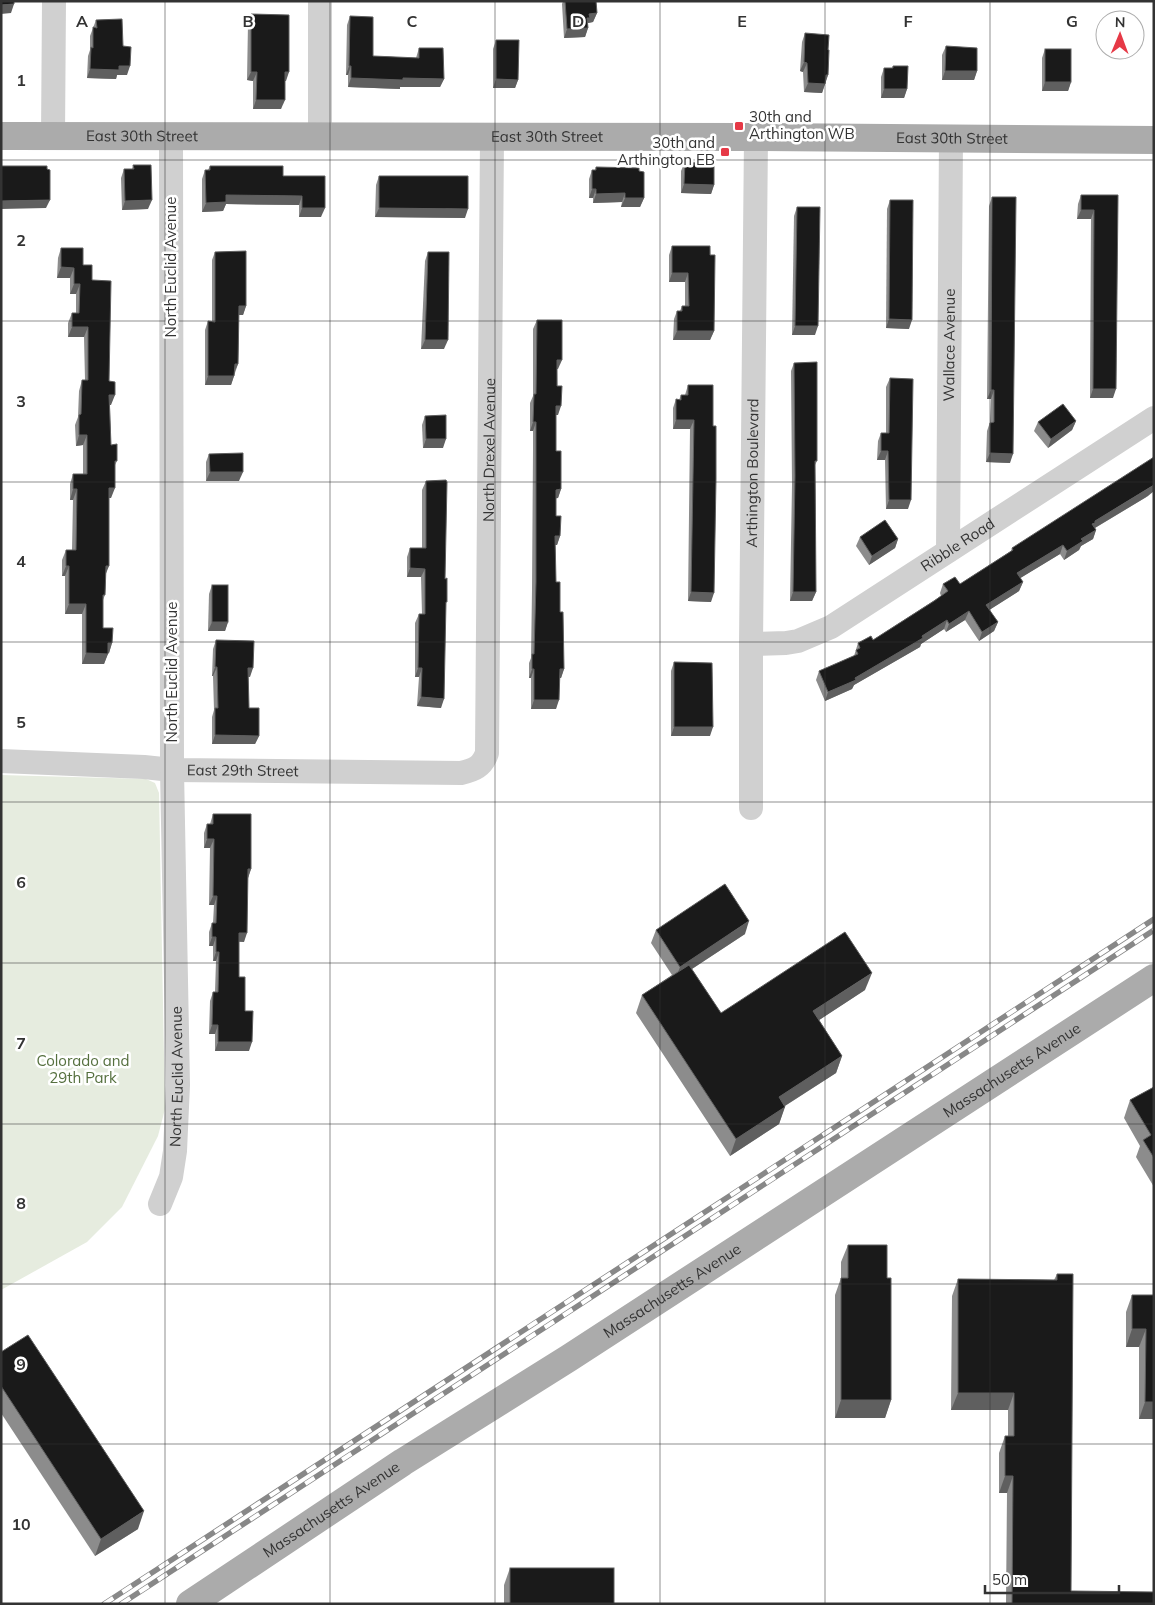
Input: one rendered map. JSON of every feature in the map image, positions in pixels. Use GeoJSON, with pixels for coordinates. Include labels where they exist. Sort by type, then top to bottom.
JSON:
{"type":"FeatureCollection","features":[{"type":"Feature","properties":{"kind":"main road","name":"East 30th Street"},"geometry":{"type":"LineString","coordinates":[[1,136],[756,137],[1154,140]]}},
{"type":"Feature","properties":{"kind":"main road","name":"Massachusetts Avenue"},"geometry":{"type":"LineString","coordinates":[[190,1604],[403,1462],[569,1358],[1154,978]]}},
{"type":"Feature","properties":{"kind":"street"},"geometry":{"type":"LineString","coordinates":[[53,136],[54,1]]}},
{"type":"Feature","properties":{"kind":"street"},"geometry":{"type":"LineString","coordinates":[[320,1],[320,137]]}},
{"type":"Feature","properties":{"kind":"street","name":"North Euclid Avenue"},"geometry":{"type":"LineString","coordinates":[[160,1204],[171,1177],[175,1151],[178,1085],[172,770],[171,137]]}},
{"type":"Feature","properties":{"kind":"street","name":"Arthington Boulevard"},"geometry":{"type":"LineString","coordinates":[[751,808],[750,644],[756,137]]}},
{"type":"Feature","properties":{"kind":"street","name":"North Drexel Avenue"},"geometry":{"type":"LineString","coordinates":[[484,762],[487,753],[492,138]]}},
{"type":"Feature","properties":{"kind":"street","name":"Wallace Avenue"},"geometry":{"type":"LineString","coordinates":[[948,551],[951,138]]}},
{"type":"Feature","properties":{"kind":"street","name":"Ribble Road"},"geometry":{"type":"LineString","coordinates":[[750,644],[786,643],[804,640],[831,627],[1154,418]]}},
{"type":"Feature","properties":{"kind":"street","name":"East 29th Street"},"geometry":{"type":"LineString","coordinates":[[1,761],[144,767],[172,770],[461,773],[471,771],[484,762]]}},
{"type":"Feature","properties":{"kind":"green space","name":"Colorado and 29th Park"},"geometry":{"type":"Polygon","coordinates":[[[1,775],[146,779],[155,783],[159,793],[165,1109],[158,1136],[122,1207],[87,1242],[1,1290],[1,775]]]}},
{"type":"Feature","properties":{"kind":"building"},"geometry":{"type":"Polygon","coordinates":[[[1,1],[14,1],[14,4],[1,5],[1,1]]]}},
{"type":"Feature","properties":{"kind":"building"},"geometry":{"type":"Polygon","coordinates":[[[565,1],[596,1],[597,13],[589,14],[590,18],[587,18],[588,28],[567,29],[565,1]]]}},
{"type":"Feature","properties":{"kind":"building"},"geometry":{"type":"Polygon","coordinates":[[[251,14],[289,15],[289,72],[285,72],[285,100],[256,100],[257,72],[251,72],[251,14]]]}},
{"type":"Feature","properties":{"kind":"building"},"geometry":{"type":"Polygon","coordinates":[[[350,16],[373,17],[373,56],[419,58],[419,48],[443,48],[444,79],[351,78],[351,66],[349,66],[350,16]]]}},
{"type":"Feature","properties":{"kind":"building"},"geometry":{"type":"Polygon","coordinates":[[[122,19],[123,46],[131,47],[130,66],[119,66],[119,70],[90,69],[93,27],[97,28],[96,20],[122,19]]]}},
{"type":"Feature","properties":{"kind":"building"},"geometry":{"type":"Polygon","coordinates":[[[805,33],[829,35],[828,75],[826,75],[825,84],[808,83],[807,63],[804,62],[805,33]]]}},
{"type":"Feature","properties":{"kind":"building"},"geometry":{"type":"Polygon","coordinates":[[[496,40],[519,40],[518,80],[496,79],[496,40]]]}},
{"type":"Feature","properties":{"kind":"building"},"geometry":{"type":"Polygon","coordinates":[[[946,46],[977,48],[977,71],[945,71],[946,46]]]}},
{"type":"Feature","properties":{"kind":"building"},"geometry":{"type":"Polygon","coordinates":[[[1045,49],[1071,49],[1071,82],[1045,82],[1045,49]]]}},
{"type":"Feature","properties":{"kind":"building"},"geometry":{"type":"Polygon","coordinates":[[[893,66],[908,66],[907,89],[884,89],[884,68],[893,68],[893,66]]]}},
{"type":"Feature","properties":{"kind":"building"},"geometry":{"type":"Polygon","coordinates":[[[685,162],[714,163],[714,185],[684,184],[685,162]]]}},
{"type":"Feature","properties":{"kind":"building"},"geometry":{"type":"Polygon","coordinates":[[[133,165],[151,165],[152,200],[125,201],[124,169],[134,169],[133,165]]]}},
{"type":"Feature","properties":{"kind":"building"},"geometry":{"type":"Polygon","coordinates":[[[1,166],[47,166],[47,169],[50,170],[50,200],[1,201],[1,166]]]}},
{"type":"Feature","properties":{"kind":"building"},"geometry":{"type":"Polygon","coordinates":[[[210,166],[283,166],[283,176],[325,176],[325,208],[302,208],[302,196],[226,195],[226,202],[206,203],[205,170],[210,170],[210,166]]]}},
{"type":"Feature","properties":{"kind":"building"},"geometry":{"type":"Polygon","coordinates":[[[596,167],[639,168],[639,171],[644,172],[644,198],[625,198],[625,193],[596,194],[596,189],[592,189],[592,170],[596,170],[596,167]]]}},
{"type":"Feature","properties":{"kind":"building"},"geometry":{"type":"Polygon","coordinates":[[[379,176],[468,176],[468,209],[379,208],[379,176]]]}},
{"type":"Feature","properties":{"kind":"building"},"geometry":{"type":"Polygon","coordinates":[[[1081,195],[1118,195],[1116,389],[1093,389],[1094,210],[1081,210],[1081,195]]]}},
{"type":"Feature","properties":{"kind":"building"},"geometry":{"type":"Polygon","coordinates":[[[992,197],[1016,197],[1013,454],[990,453],[990,423],[994,422],[994,390],[991,390],[992,197]]]}},
{"type":"Feature","properties":{"kind":"building"},"geometry":{"type":"Polygon","coordinates":[[[890,200],[913,200],[912,320],[889,319],[890,200]]]}},
{"type":"Feature","properties":{"kind":"building"},"geometry":{"type":"Polygon","coordinates":[[[797,207],[820,207],[818,326],[795,326],[797,207]]]}},
{"type":"Feature","properties":{"kind":"building"},"geometry":{"type":"Polygon","coordinates":[[[672,246],[710,246],[710,255],[715,255],[714,331],[677,331],[677,311],[682,311],[682,306],[689,306],[688,273],[672,273],[672,246]]]}},
{"type":"Feature","properties":{"kind":"building"},"geometry":{"type":"Polygon","coordinates":[[[61,248],[83,248],[83,265],[92,265],[92,280],[111,281],[109,381],[115,382],[115,395],[109,395],[111,445],[117,444],[117,461],[115,461],[115,488],[109,488],[109,566],[106,566],[105,595],[103,595],[103,628],[113,628],[112,643],[108,643],[108,654],[86,653],[86,604],[69,604],[69,566],[66,566],[66,550],[76,550],[77,489],[73,489],[73,474],[87,474],[87,435],[79,435],[79,415],[81,414],[82,380],[88,380],[88,327],[72,327],[72,313],[79,313],[80,284],[74,284],[74,268],[61,267],[61,248]]]}},
{"type":"Feature","properties":{"kind":"building"},"geometry":{"type":"Polygon","coordinates":[[[246,251],[246,306],[239,306],[238,364],[235,364],[234,376],[208,376],[208,321],[215,322],[215,252],[246,251]]]}},
{"type":"Feature","properties":{"kind":"building"},"geometry":{"type":"Polygon","coordinates":[[[428,252],[449,252],[448,340],[425,340],[428,252]]]}},
{"type":"Feature","properties":{"kind":"building"},"geometry":{"type":"Polygon","coordinates":[[[537,320],[562,320],[562,360],[557,360],[557,386],[562,386],[561,406],[556,406],[556,451],[561,451],[561,489],[556,490],[556,516],[561,516],[560,536],[555,536],[556,582],[560,582],[560,612],[563,612],[564,669],[560,669],[559,700],[534,700],[534,669],[532,669],[536,582],[536,422],[533,422],[534,394],[536,394],[537,320]]]}},
{"type":"Feature","properties":{"kind":"building"},"geometry":{"type":"Polygon","coordinates":[[[817,362],[817,461],[815,461],[816,592],[793,592],[794,363],[817,362]]]}},
{"type":"Feature","properties":{"kind":"building"},"geometry":{"type":"Polygon","coordinates":[[[890,378],[913,379],[911,500],[889,500],[888,451],[881,451],[881,433],[889,433],[890,378]]]}},
{"type":"Feature","properties":{"kind":"building"},"geometry":{"type":"Polygon","coordinates":[[[688,385],[713,385],[713,426],[716,426],[714,593],[691,592],[694,420],[676,420],[676,399],[681,400],[681,395],[688,395],[688,385]]]}},
{"type":"Feature","properties":{"kind":"building"},"geometry":{"type":"Polygon","coordinates":[[[1063,404],[1076,421],[1051,439],[1038,422],[1063,404]]]}},
{"type":"Feature","properties":{"kind":"building"},"geometry":{"type":"Polygon","coordinates":[[[446,415],[446,439],[426,439],[425,416],[446,415]]]}},
{"type":"Feature","properties":{"kind":"building"},"geometry":{"type":"Polygon","coordinates":[[[243,453],[243,472],[210,472],[209,454],[243,453]]]}},
{"type":"Feature","properties":{"kind":"building"},"geometry":{"type":"Polygon","coordinates":[[[1154,457],[1154,485],[1095,521],[1092,524],[1096,530],[1081,539],[1083,541],[1067,551],[1063,545],[1017,573],[1023,582],[986,605],[998,622],[982,632],[969,611],[949,624],[947,620],[922,636],[923,638],[855,678],[856,680],[828,692],[819,671],[858,654],[856,650],[860,648],[858,643],[871,636],[873,640],[948,591],[943,584],[955,577],[960,584],[1013,550],[1012,548],[1154,457]]]}},
{"type":"Feature","properties":{"kind":"building"},"geometry":{"type":"Polygon","coordinates":[[[446,480],[445,579],[447,578],[447,602],[444,699],[421,697],[422,668],[418,668],[419,614],[425,614],[425,569],[410,568],[410,548],[426,548],[426,481],[446,480]]]}},
{"type":"Feature","properties":{"kind":"building"},"geometry":{"type":"Polygon","coordinates":[[[885,520],[898,539],[872,556],[860,537],[885,520]]]}},
{"type":"Feature","properties":{"kind":"building"},"geometry":{"type":"Polygon","coordinates":[[[212,585],[228,585],[228,622],[212,622],[212,585]]]}},
{"type":"Feature","properties":{"kind":"building"},"geometry":{"type":"Polygon","coordinates":[[[216,640],[254,641],[253,668],[248,668],[249,708],[259,708],[259,736],[215,735],[215,708],[218,708],[217,667],[215,667],[216,640]]]}},
{"type":"Feature","properties":{"kind":"building"},"geometry":{"type":"Polygon","coordinates":[[[674,662],[712,663],[713,727],[674,727],[674,662]]]}},
{"type":"Feature","properties":{"kind":"building"},"geometry":{"type":"Polygon","coordinates":[[[213,814],[251,814],[251,869],[248,869],[247,933],[239,933],[239,977],[245,977],[245,1011],[253,1011],[252,1042],[218,1042],[218,1025],[212,1025],[213,992],[218,992],[219,952],[216,952],[216,937],[212,937],[212,923],[216,923],[217,896],[213,896],[214,839],[207,839],[207,824],[213,824],[213,814]]]}},
{"type":"Feature","properties":{"kind":"building"},"geometry":{"type":"Polygon","coordinates":[[[725,884],[749,921],[680,967],[656,930],[725,884]]]}},
{"type":"Feature","properties":{"kind":"building"},"geometry":{"type":"Polygon","coordinates":[[[845,932],[872,973],[813,1011],[842,1056],[779,1097],[785,1107],[736,1139],[642,995],[689,965],[721,1013],[845,932]]]}},
{"type":"Feature","properties":{"kind":"building"},"geometry":{"type":"Polygon","coordinates":[[[1154,1087],[1154,1158],[1143,1140],[1151,1135],[1130,1100],[1154,1087]]]}},
{"type":"Feature","properties":{"kind":"building"},"geometry":{"type":"Polygon","coordinates":[[[848,1245],[887,1245],[887,1278],[891,1278],[891,1400],[841,1400],[841,1278],[848,1278],[848,1245]]]}},
{"type":"Feature","properties":{"kind":"building"},"geometry":{"type":"Polygon","coordinates":[[[1057,1274],[1073,1274],[1071,1591],[1154,1592],[1154,1604],[1012,1604],[1013,1476],[1005,1476],[1005,1436],[1014,1436],[1014,1393],[958,1393],[958,1279],[1057,1280],[1057,1274]]]}},
{"type":"Feature","properties":{"kind":"building"},"geometry":{"type":"Polygon","coordinates":[[[1132,1295],[1154,1295],[1154,1402],[1145,1402],[1146,1329],[1132,1329],[1132,1295]]]}},
{"type":"Feature","properties":{"kind":"building"},"geometry":{"type":"Polygon","coordinates":[[[28,1335],[144,1511],[101,1539],[1,1386],[1,1352],[28,1335]]]}},
{"type":"Feature","properties":{"kind":"building"},"geometry":{"type":"Polygon","coordinates":[[[510,1568],[614,1568],[614,1604],[510,1604],[510,1568]]]}},
{"type":"Feature","properties":{"kind":"railway"},"geometry":{"type":"LineString","coordinates":[[104,1604],[1154,919]]}},
{"type":"Feature","properties":{"kind":"railway"},"geometry":{"type":"LineString","coordinates":[[121,1604],[1154,930]]}},
{"type":"Feature","properties":{"kind":"place","name":"30th and Arthington WB"},"geometry":{"type":"Point","coordinates":[739,126]}},
{"type":"Feature","properties":{"kind":"place","name":"30th and Arthington EB"},"geometry":{"type":"Point","coordinates":[725,152]}}]}
